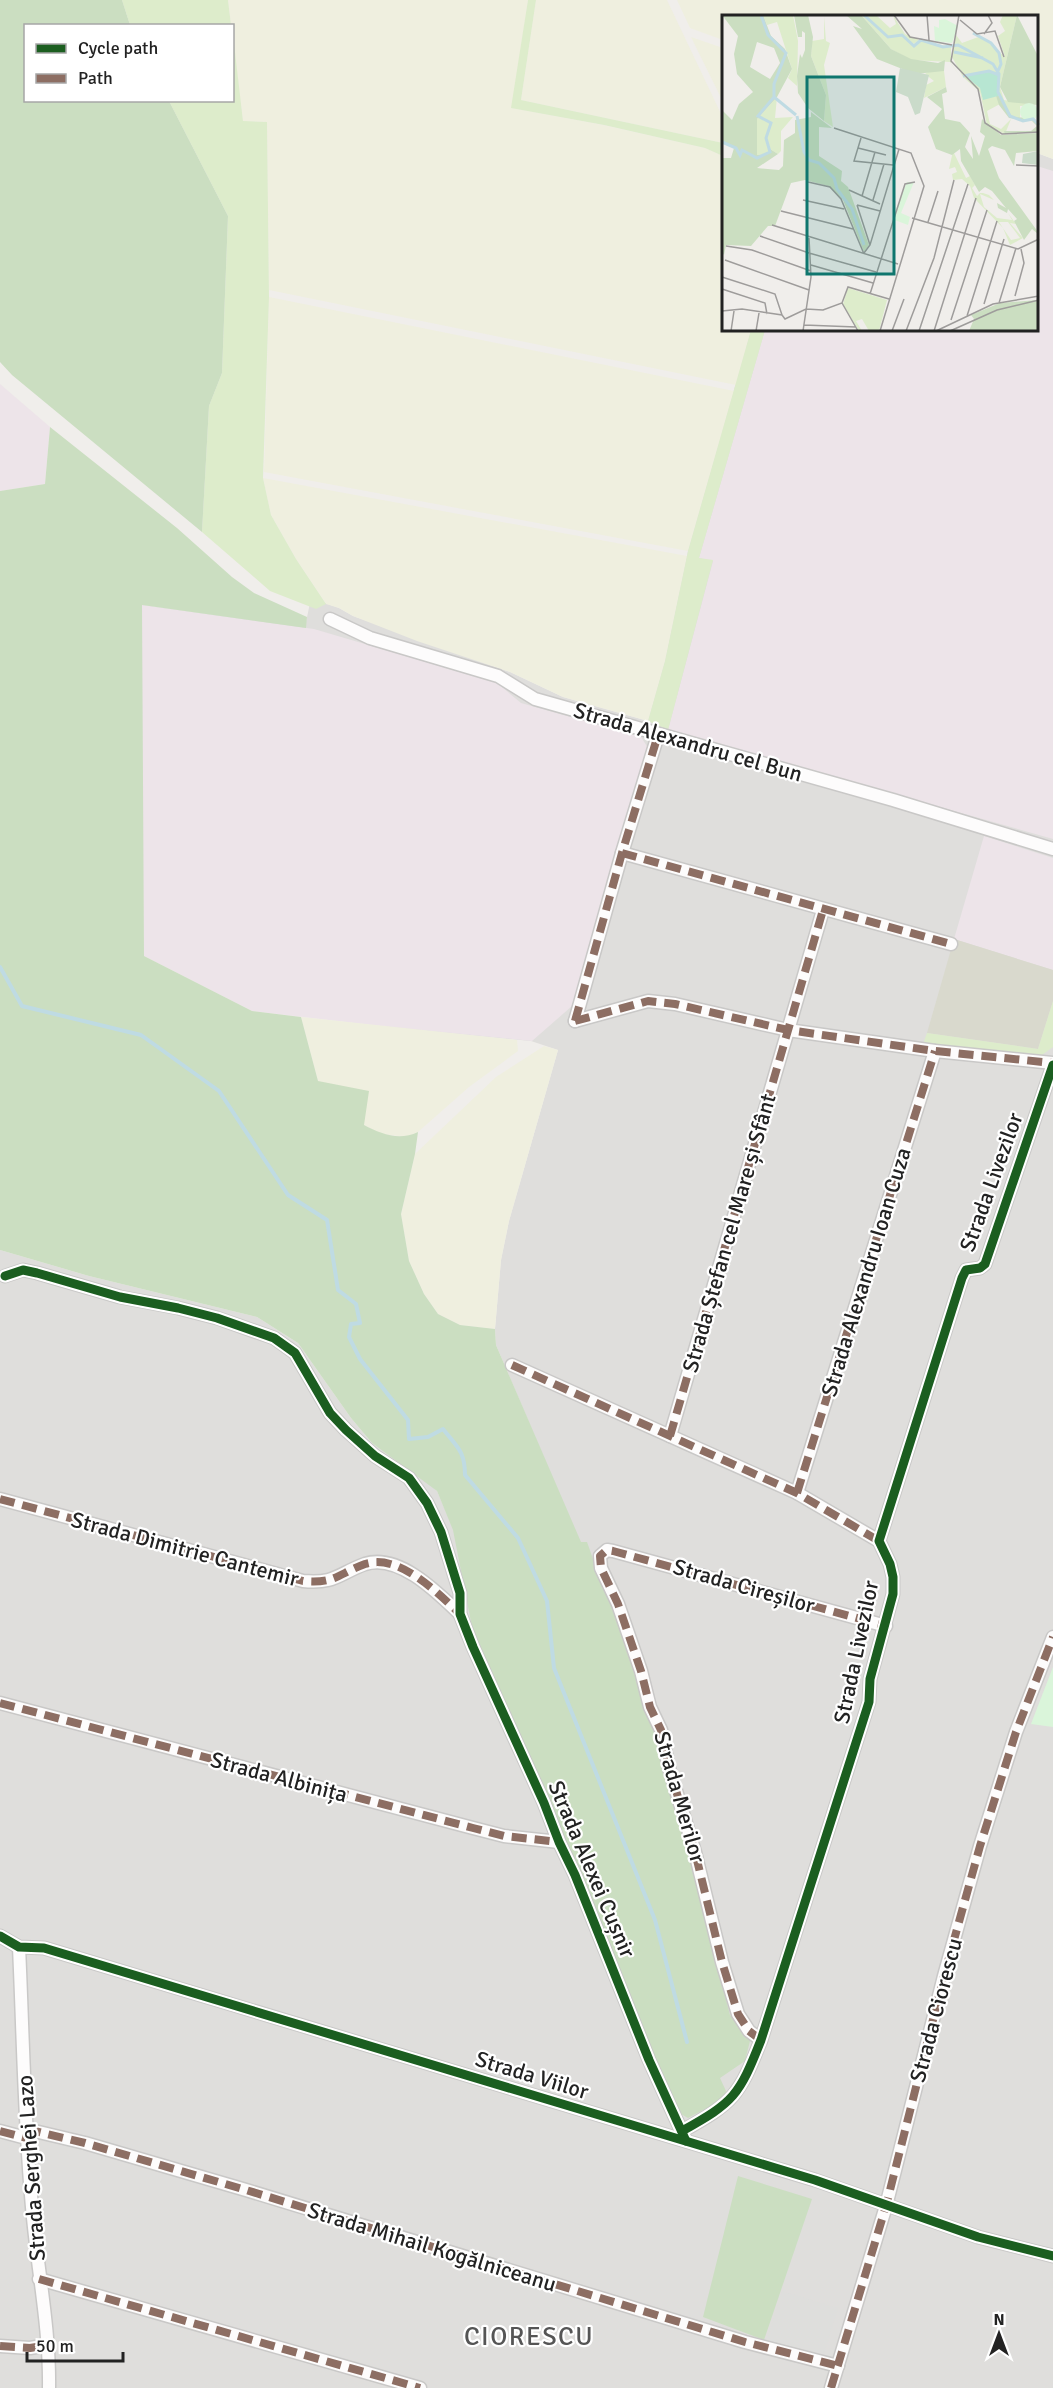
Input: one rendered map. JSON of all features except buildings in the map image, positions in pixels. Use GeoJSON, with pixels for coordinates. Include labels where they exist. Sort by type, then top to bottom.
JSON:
{"type":"FeatureCollection","features":[{"type":"Feature","properties":{"kind":"street","name":"Strada Alexandru cel Bun"},"geometry":{"type":"LineString","coordinates":[[330,619],[370,638],[498,676],[535,699],[893,800],[1053,849]]}},
{"type":"Feature","properties":{"kind":"street"},"geometry":{"type":"LineString","coordinates":[[658,735],[574,1021],[648,1001],[675,1004],[788,1030],[935,1052],[1053,1064]]}},
{"type":"Feature","properties":{"kind":"street"},"geometry":{"type":"LineString","coordinates":[[622,853],[951,944]]}},
{"type":"Feature","properties":{"kind":"street","name":"Strada Ștefan cel Mare și Sfânt"},"geometry":{"type":"LineString","coordinates":[[670,1436],[823,910]]}},
{"type":"Feature","properties":{"kind":"street","name":"Strada Alexandru Ioan Cuza"},"geometry":{"type":"LineString","coordinates":[[796,1493],[935,1052]]}},
{"type":"Feature","properties":{"kind":"street","name":"Strada Livezilor"},"geometry":{"type":"LineString","coordinates":[[684,2136],[733,2099],[747,2076],[761,2040],[869,1702],[870,1679],[893,1594],[890,1564],[879,1540],[962,1278],[966,1270],[981,1268],[985,1264],[1053,1064]]}},
{"type":"Feature","properties":{"kind":"street"},"geometry":{"type":"LineString","coordinates":[[5,1276],[23,1270],[120,1297],[217,1318],[274,1338],[295,1353],[330,1413],[375,1456],[409,1478],[427,1503],[452,1560],[460,1593],[460,1614]]}},
{"type":"Feature","properties":{"kind":"street"},"geometry":{"type":"LineString","coordinates":[[512,1365],[796,1493],[879,1540]]}},
{"type":"Feature","properties":{"kind":"street","name":"Strada Dimitrie Cantemir"},"geometry":{"type":"LineString","coordinates":[[0,1499],[303,1581],[330,1580],[368,1563],[394,1565],[431,1586],[460,1614]]}},
{"type":"Feature","properties":{"kind":"street","name":"Strada Cireșilor"},"geometry":{"type":"LineString","coordinates":[[602,1552],[613,1551],[660,1562],[886,1626]]}},
{"type":"Feature","properties":{"kind":"street","name":"Strada Merilor"},"geometry":{"type":"LineString","coordinates":[[602,1552],[599,1561],[601,1568],[632,1643],[650,1707],[661,1730],[669,1768],[695,1852],[722,1962],[738,2014],[749,2031],[761,2040]]}},
{"type":"Feature","properties":{"kind":"street","name":"Strada Alexei Cușnir"},"geometry":{"type":"LineString","coordinates":[[460,1614],[575,1875],[649,2060],[684,2136]]}},
{"type":"Feature","properties":{"kind":"street","name":"Strada Ciorescu"},"geometry":{"type":"LineString","coordinates":[[831,2388],[886,2206],[944,1976],[980,1846],[1016,1732],[1053,1637]]}},
{"type":"Feature","properties":{"kind":"street","name":"Strada Albinița"},"geometry":{"type":"LineString","coordinates":[[0,1703],[504,1836],[559,1842]]}},
{"type":"Feature","properties":{"kind":"street","name":"Strada Viilor"},"geometry":{"type":"LineString","coordinates":[[0,1936],[19,1947],[44,1948],[684,2136],[978,2237],[1053,2256]]}},
{"type":"Feature","properties":{"kind":"street","name":"Strada Serghei Lazo"},"geometry":{"type":"LineString","coordinates":[[19,1947],[26,2133],[39,2279],[48,2346],[49,2388]]}},
{"type":"Feature","properties":{"kind":"street","name":"Strada Mihail Kogălniceanu"},"geometry":{"type":"LineString","coordinates":[[0,2131],[85,2143],[745,2342],[838,2366]]}},
{"type":"Feature","properties":{"kind":"street"},"geometry":{"type":"LineString","coordinates":[[39,2279],[420,2388]]}},
{"type":"Feature","properties":{"kind":"street"},"geometry":{"type":"LineString","coordinates":[[0,2346],[30,2348],[48,2346]]}},
{"type":"Feature","properties":{"kind":"shaded area"},"geometry":{"type":"Polygon","coordinates":[[[1038,153],[1053,159],[1053,2388],[0,2388],[0,1250],[89,1276],[257,1317],[298,1343],[351,1418],[372,1443],[423,1478],[437,1491],[454,1530],[580,1542],[496,1345],[495,1329],[501,1260],[509,1221],[558,1050],[531,1041],[381,1026],[142,605],[305,627],[311,598],[339,608],[353,616],[510,672],[563,697],[648,721],[665,661],[688,551],[750,332],[1038,332],[1038,153]]]}},
{"type":"Feature","properties":{"kind":"shaded area"},"geometry":{"type":"Polygon","coordinates":[[[1038,166],[1053,171],[1053,839],[668,730],[713,561],[699,558],[764,332],[1038,332],[1038,166]]]}},
{"type":"Feature","properties":{"kind":"shaded area"},"geometry":{"type":"Polygon","coordinates":[[[0,384],[50,427],[45,484],[0,491],[0,384]]]}},
{"type":"Feature","properties":{"kind":"shaded area"},"geometry":{"type":"Polygon","coordinates":[[[142,605],[314,629],[497,683],[521,703],[641,737],[648,748],[572,1006],[532,1041],[252,1011],[144,956],[142,947],[142,605]]]}},
{"type":"Feature","properties":{"kind":"shaded area"},"geometry":{"type":"Polygon","coordinates":[[[984,836],[1053,858],[1053,970],[954,939],[984,836]]]}},
{"type":"Feature","properties":{"kind":"shaded area"},"geometry":{"type":"Polygon","coordinates":[[[954,939],[1053,970],[1053,1001],[1038,1049],[927,1033],[954,939]]]}},
{"type":"Feature","properties":{"kind":"shaded area"},"geometry":{"type":"Polygon","coordinates":[[[782,2291],[838,2308],[824,2353],[766,2343],[782,2291]]]}},
{"type":"Feature","properties":{"kind":"green space"},"geometry":{"type":"Polygon","coordinates":[[[0,0],[122,0],[130,24],[24,24],[24,102],[170,102],[228,216],[222,373],[209,406],[202,532],[12,375],[0,362],[0,0]]]}},
{"type":"Feature","properties":{"kind":"green space"},"geometry":{"type":"Polygon","coordinates":[[[122,0],[228,0],[231,24],[130,24],[122,0]]]}},
{"type":"Feature","properties":{"kind":"green space"},"geometry":{"type":"Polygon","coordinates":[[[228,0],[528,0],[512,108],[603,125],[705,148],[722,156],[722,332],[750,332],[736,385],[269,290],[267,122],[243,121],[234,48],[234,24],[231,24],[228,0]]]}},
{"type":"Feature","properties":{"kind":"green space"},"geometry":{"type":"Polygon","coordinates":[[[528,0],[536,0],[521,100],[722,143],[722,156],[705,148],[604,125],[511,108],[528,0]]]}},
{"type":"Feature","properties":{"kind":"green space"},"geometry":{"type":"Polygon","coordinates":[[[536,0],[667,0],[722,116],[722,143],[521,100],[536,0]]]}},
{"type":"Feature","properties":{"kind":"green space"},"geometry":{"type":"Polygon","coordinates":[[[677,0],[1053,0],[1053,159],[1038,153],[1038,15],[722,15],[722,40],[690,28],[677,0]]]}},
{"type":"Feature","properties":{"kind":"green space"},"geometry":{"type":"Polygon","coordinates":[[[691,37],[722,48],[722,100],[691,37]]]}},
{"type":"Feature","properties":{"kind":"green space"},"geometry":{"type":"Polygon","coordinates":[[[234,44],[243,121],[267,122],[269,297],[263,478],[271,515],[296,559],[326,604],[316,609],[270,591],[202,532],[209,406],[222,373],[228,216],[170,102],[234,102],[234,44]]]}},
{"type":"Feature","properties":{"kind":"green space"},"geometry":{"type":"Polygon","coordinates":[[[269,297],[734,391],[688,551],[264,472],[269,297]]]}},
{"type":"Feature","properties":{"kind":"green space"},"geometry":{"type":"Polygon","coordinates":[[[750,332],[764,332],[699,558],[713,560],[668,730],[648,721],[665,661],[688,551],[750,332]]]}},
{"type":"Feature","properties":{"kind":"green space"},"geometry":{"type":"Polygon","coordinates":[[[50,427],[177,528],[232,577],[254,593],[307,617],[306,628],[142,605],[144,956],[252,1011],[301,1017],[318,1081],[369,1091],[364,1125],[397,1136],[418,1132],[401,1214],[409,1261],[424,1294],[438,1314],[460,1325],[495,1329],[496,1345],[581,1542],[587,1542],[614,1606],[655,1724],[730,2015],[751,2037],[745,2061],[720,2078],[726,2091],[724,2099],[688,2118],[681,2114],[666,2090],[568,1845],[472,1627],[453,1530],[437,1491],[372,1443],[351,1418],[298,1343],[257,1317],[89,1276],[0,1250],[0,491],[45,484],[50,427]]]}},
{"type":"Feature","properties":{"kind":"green space"},"geometry":{"type":"Polygon","coordinates":[[[263,478],[687,556],[665,661],[648,721],[563,697],[510,672],[417,641],[326,604],[296,559],[271,515],[263,478]]]}},
{"type":"Feature","properties":{"kind":"green space"},"geometry":{"type":"Polygon","coordinates":[[[1053,1001],[1053,1047],[1042,1055],[1030,1057],[923,1044],[927,1033],[1038,1049],[1053,1001]]]}},
{"type":"Feature","properties":{"kind":"green space"},"geometry":{"type":"Polygon","coordinates":[[[301,1017],[517,1040],[518,1051],[469,1087],[418,1132],[407,1137],[381,1134],[364,1125],[324,1083],[318,1081],[301,1017]]]}},
{"type":"Feature","properties":{"kind":"green space"},"geometry":{"type":"Polygon","coordinates":[[[544,1046],[558,1050],[509,1221],[501,1260],[495,1329],[460,1325],[438,1314],[424,1294],[409,1261],[401,1214],[415,1154],[496,1077],[544,1046]]]}},
{"type":"Feature","properties":{"kind":"green space"},"geometry":{"type":"Polygon","coordinates":[[[1053,1667],[1053,1727],[1031,1724],[1053,1667]]]}},
{"type":"Feature","properties":{"kind":"green space"},"geometry":{"type":"Polygon","coordinates":[[[738,2176],[812,2199],[764,2340],[703,2317],[738,2176]]]}},
{"type":"Feature","properties":{"kind":"waterway"},"geometry":{"type":"LineString","coordinates":[[0,967],[22,1006],[141,1035],[219,1091],[288,1195],[327,1220],[338,1290],[356,1304],[360,1323],[351,1324],[349,1337],[360,1359],[408,1420],[409,1439],[428,1437],[443,1429],[456,1445],[464,1460],[465,1475],[518,1538],[547,1601],[554,1668],[655,1920],[687,2042]]}},
{"type":"Feature","properties":{"kind":"marked path"},"geometry":{"type":"LineString","coordinates":[[575,1021],[658,735]]}},
{"type":"Feature","properties":{"kind":"marked path"},"geometry":{"type":"LineString","coordinates":[[622,853],[951,944]]}},
{"type":"Feature","properties":{"kind":"marked path"},"geometry":{"type":"LineString","coordinates":[[670,1436],[823,910]]}},
{"type":"Feature","properties":{"kind":"marked path"},"geometry":{"type":"LineString","coordinates":[[575,1021],[648,1001],[675,1004],[788,1030],[935,1051],[1053,1063]]}},
{"type":"Feature","properties":{"kind":"marked path"},"geometry":{"type":"LineString","coordinates":[[797,1493],[935,1051]]}},
{"type":"Feature","properties":{"kind":"marked path"},"geometry":{"type":"LineString","coordinates":[[512,1365],[797,1493],[879,1541]]}},
{"type":"Feature","properties":{"kind":"marked path"},"geometry":{"type":"LineString","coordinates":[[0,1499],[303,1581],[330,1580],[365,1564],[378,1562],[391,1564],[417,1577],[460,1614]]}},
{"type":"Feature","properties":{"kind":"marked path"},"geometry":{"type":"LineString","coordinates":[[761,2040],[749,2031],[738,2014],[722,1962],[695,1852],[669,1768],[661,1730],[650,1707],[641,1671],[618,1604],[601,1568],[600,1556],[607,1550],[613,1551],[886,1626]]}},
{"type":"Feature","properties":{"kind":"marked path"},"geometry":{"type":"LineString","coordinates":[[831,2388],[886,2206],[944,1976],[980,1846],[1016,1732],[1053,1637]]}},
{"type":"Feature","properties":{"kind":"marked path"},"geometry":{"type":"LineString","coordinates":[[0,1703],[504,1836],[559,1842]]}},
{"type":"Feature","properties":{"kind":"marked path"},"geometry":{"type":"LineString","coordinates":[[26,2129],[85,2143],[745,2342],[838,2366]]}},
{"type":"Feature","properties":{"kind":"marked path"},"geometry":{"type":"LineString","coordinates":[[0,2131],[26,2138]]}},
{"type":"Feature","properties":{"kind":"marked path"},"geometry":{"type":"LineString","coordinates":[[39,2279],[420,2388]]}},
{"type":"Feature","properties":{"kind":"marked path"},"geometry":{"type":"LineString","coordinates":[[0,2346],[30,2348],[48,2345]]}},
{"type":"Feature","properties":{"kind":"cycle path"},"geometry":{"type":"LineString","coordinates":[[682,2131],[713,2112],[733,2096],[747,2074],[761,2040],[869,1702],[870,1679],[893,1594],[890,1564],[879,1541],[962,1278],[966,1270],[980,1268],[985,1264],[1053,1065]]}},
{"type":"Feature","properties":{"kind":"cycle path"},"geometry":{"type":"LineString","coordinates":[[5,1276],[23,1270],[37,1273],[120,1297],[217,1318],[274,1338],[295,1353],[330,1413],[346,1430],[375,1456],[409,1478],[427,1503],[441,1532],[460,1593],[460,1614],[473,1647],[544,1803],[649,2060],[686,2141]]}},
{"type":"Feature","properties":{"kind":"cycle path"},"geometry":{"type":"LineString","coordinates":[[0,1936],[19,1947],[44,1948],[815,2180],[978,2237],[1053,2256]]}},
{"type":"Feature","properties":{"kind":"district","name":"CIORESCU"},"geometry":{"type":"Point","coordinates":[529,2337]}}]}
